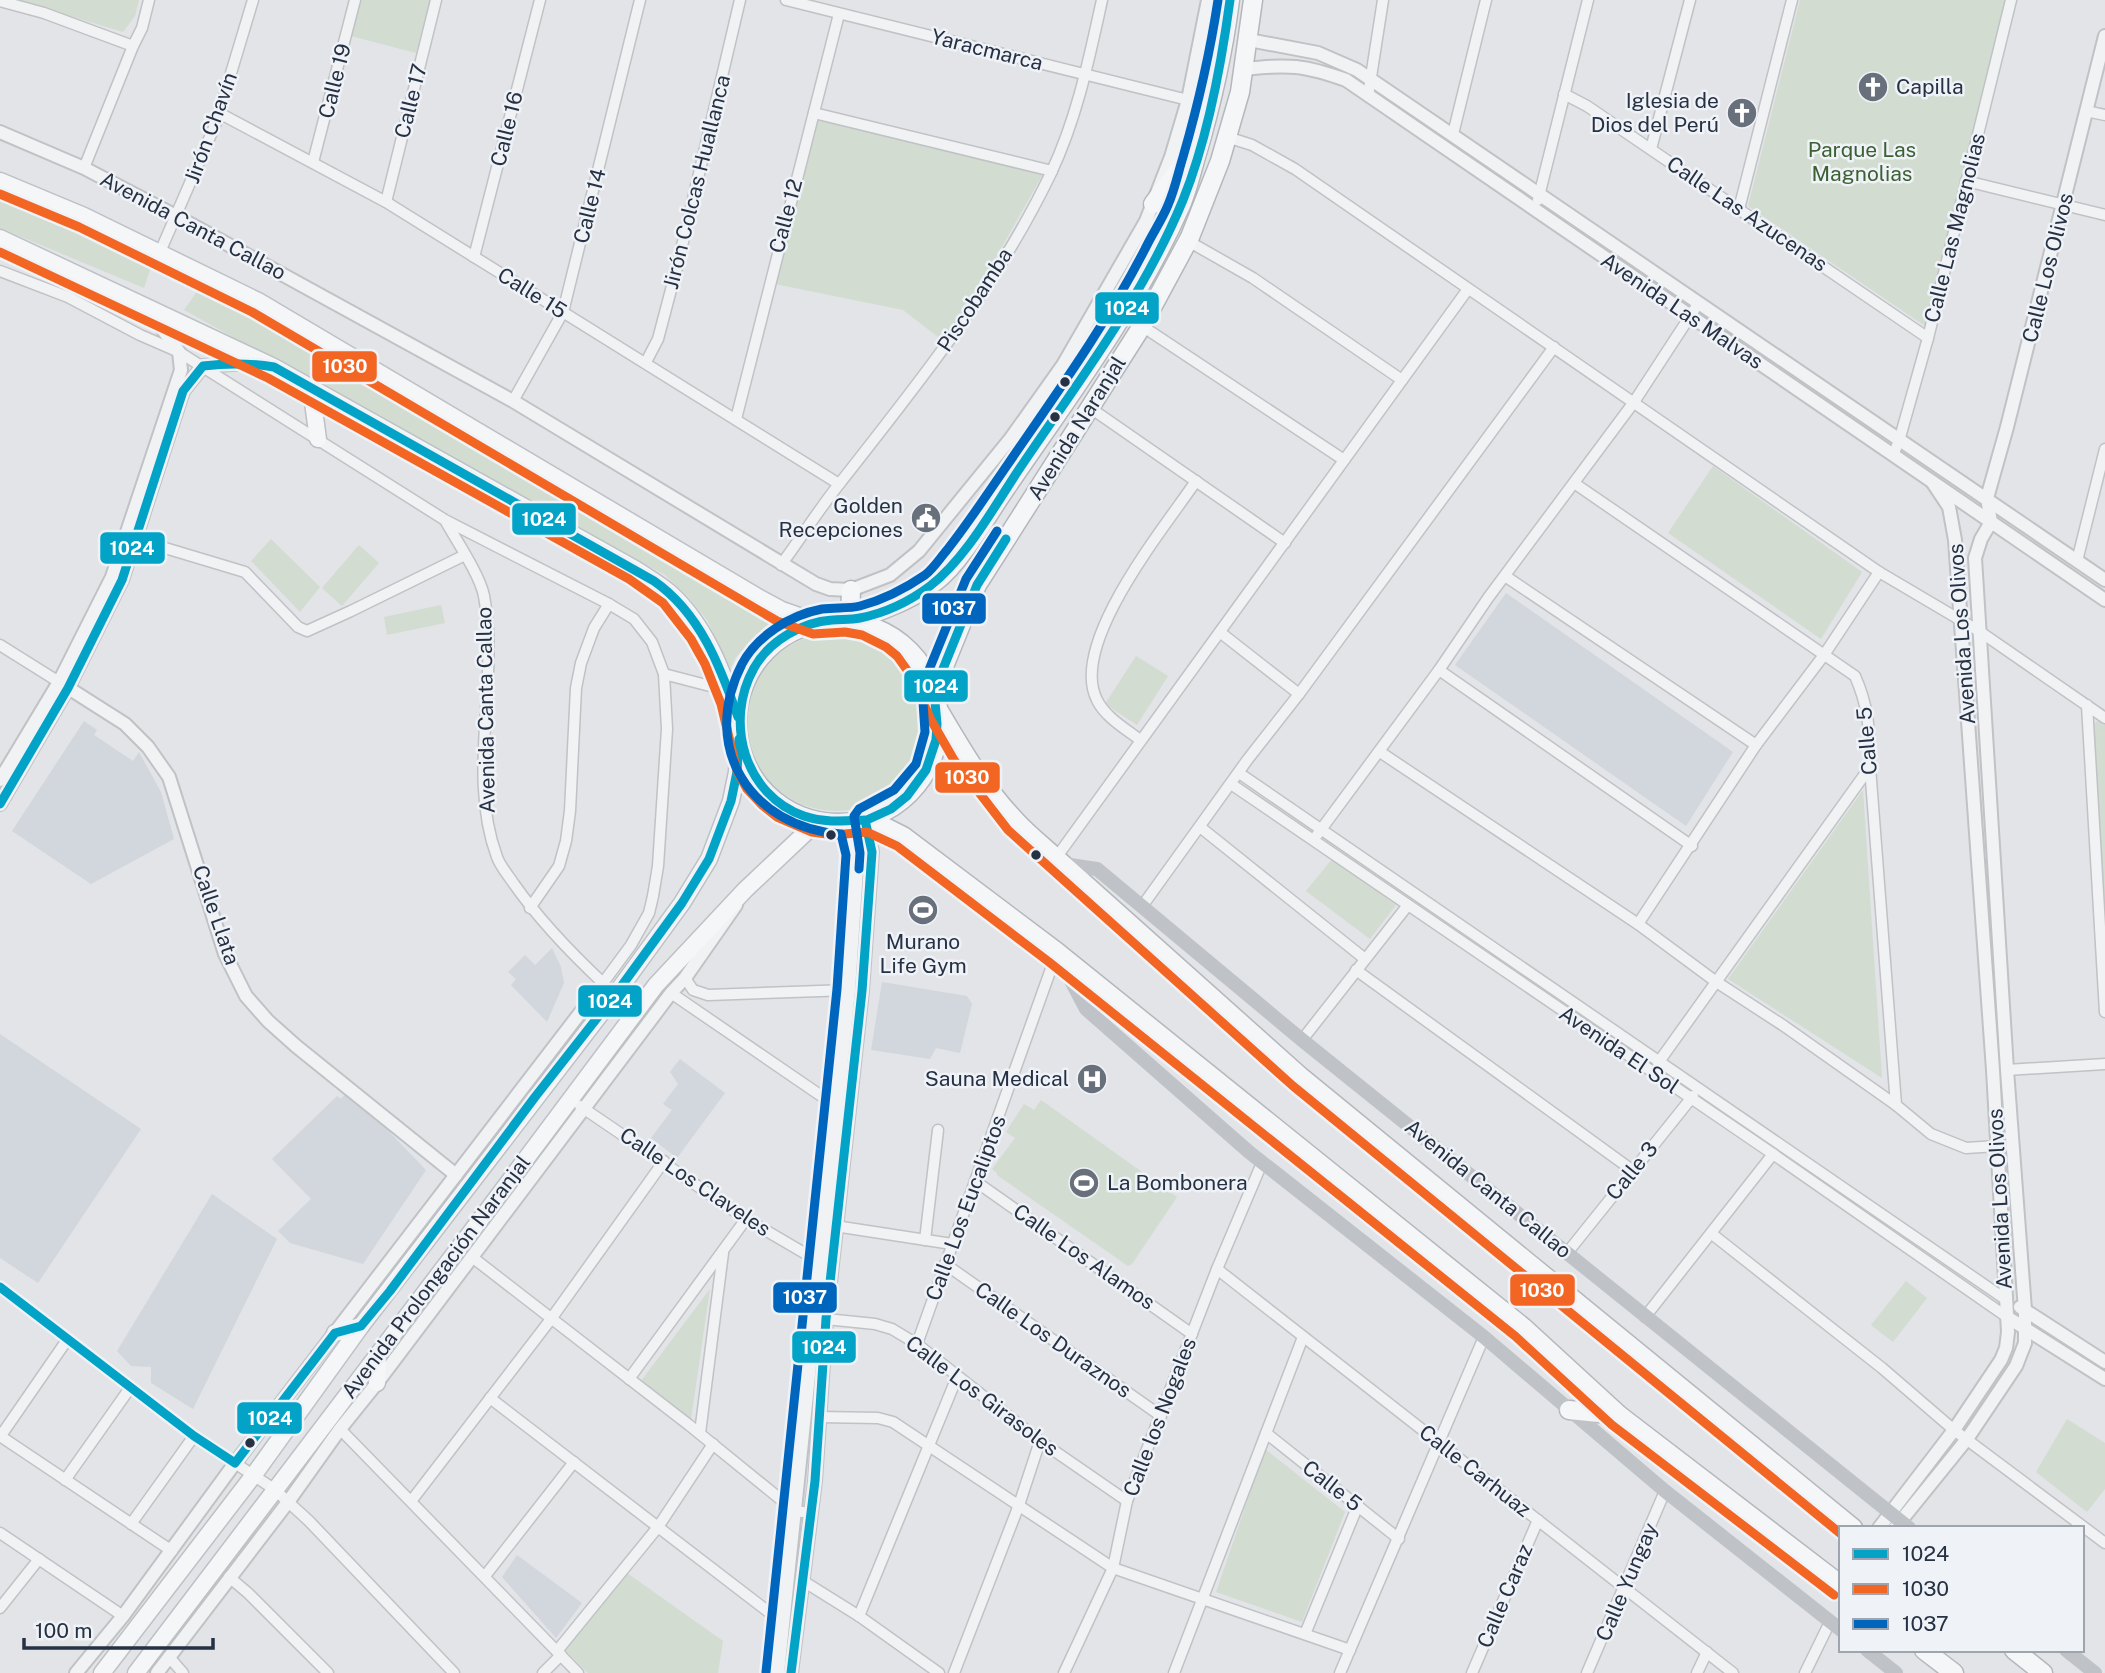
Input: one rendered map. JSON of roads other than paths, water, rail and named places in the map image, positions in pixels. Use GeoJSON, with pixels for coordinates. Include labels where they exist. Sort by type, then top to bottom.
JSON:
{"type":"FeatureCollection","features":[{"type":"Feature","properties":{"kind":"highway","name":"Avenida Naranjal"},"geometry":{"type":"LineString","coordinates":[[853,619],[916,595],[937,581],[965,547],[1084,374],[1146,274],[1182,203],[1201,142],[1213,100],[1230,0]]}},
{"type":"Feature","properties":{"kind":"highway","name":"Avenida Naranjal"},"geometry":{"type":"LineString","coordinates":[[936,700],[977,585],[1142,326],[1188,242],[1227,137],[1244,69],[1253,0]]}},
{"type":"Feature","properties":{"kind":"highway"},"geometry":{"type":"LineString","coordinates":[[1153,204],[1201,142]]}},
{"type":"Feature","properties":{"kind":"highway"},"geometry":{"type":"LineString","coordinates":[[851,590],[853,619]]}},
{"type":"Feature","properties":{"kind":"highway"},"geometry":{"type":"LineString","coordinates":[[853,619],[886,633],[911,653],[924,671],[936,700],[938,737],[930,764],[915,788],[895,806],[862,820],[818,821],[790,811],[766,793],[748,768],[739,739],[738,716],[743,691],[754,667],[771,647],[792,632],[816,622],[853,619]]}},
{"type":"Feature","properties":{"kind":"highway","name":"Avenida Canta Callao"},"geometry":{"type":"LineString","coordinates":[[936,700],[964,752],[994,795],[1016,821],[1059,861],[1301,1077],[1851,1526]]}},
{"type":"Feature","properties":{"kind":"highway"},"geometry":{"type":"LineString","coordinates":[[862,820],[903,836],[1057,952],[1523,1327],[1619,1415],[1839,1579]]}},
{"type":"Feature","properties":{"kind":"highway"},"geometry":{"type":"LineString","coordinates":[[1569,1410],[1619,1415]]}},
{"type":"Feature","properties":{"kind":"highway"},"geometry":{"type":"LineString","coordinates":[[1927,1652],[1954,1673]]}},
{"type":"Feature","properties":{"kind":"highway"},"geometry":{"type":"LineString","coordinates":[[2017,1652],[2043,1673]]}},
{"type":"Feature","properties":{"kind":"main road","name":"Avenida Canta Callao"},"geometry":{"type":"LineString","coordinates":[[0,181],[84,216],[258,301],[756,596],[782,610],[816,622]]}},
{"type":"Feature","properties":{"kind":"main road"},"geometry":{"type":"LineString","coordinates":[[0,238],[274,367],[635,569],[670,593],[695,621],[715,658],[738,716]]}},
{"type":"Feature","properties":{"kind":"main road"},"geometry":{"type":"LineString","coordinates":[[310,388],[318,439]]}},
{"type":"Feature","properties":{"kind":"main road","name":"Avenida Prolongación Naranjal"},"geometry":{"type":"LineString","coordinates":[[102,1673],[682,903],[709,859],[731,801],[737,772],[739,739]]}},
{"type":"Feature","properties":{"kind":"main road","name":"Avenida Prolongación Naranjal"},"geometry":{"type":"LineString","coordinates":[[136,1673],[378,1353],[577,1103],[656,985],[746,890],[818,821]]}},
{"type":"Feature","properties":{"kind":"main road","name":"Avenida Canta Callao"},"geometry":{"type":"LineString","coordinates":[[1059,861],[1097,869],[1143,905],[1303,1040],[1899,1523]]}},
{"type":"Feature","properties":{"kind":"main road"},"geometry":{"type":"LineString","coordinates":[[1057,952],[1086,1009],[1262,1163],[1484,1337],[1665,1491],[1835,1626]]}},
{"type":"Feature","properties":{"kind":"main road"},"geometry":{"type":"LineString","coordinates":[[335,1333],[361,1326]]}},
{"type":"Feature","properties":{"kind":"main road"},"geometry":{"type":"LineString","coordinates":[[377,1383],[378,1353]]}},
{"type":"Feature","properties":{"kind":"main road"},"geometry":{"type":"LineString","coordinates":[[1870,1652],[1896,1673]]}},
{"type":"Feature","properties":{"kind":"main road"},"geometry":{"type":"LineString","coordinates":[[2069,1652],[2095,1673]]}},
{"type":"Feature","properties":{"kind":"street"},"geometry":{"type":"LineString","coordinates":[[84,168],[142,28],[149,0]]}},
{"type":"Feature","properties":{"kind":"street","name":"Jirón Chavín"},"geometry":{"type":"LineString","coordinates":[[160,252],[219,113],[253,0]]}},
{"type":"Feature","properties":{"kind":"street","name":"Calle 19"},"geometry":{"type":"LineString","coordinates":[[313,162],[355,0]]}},
{"type":"Feature","properties":{"kind":"street","name":"Calle 17"},"geometry":{"type":"LineString","coordinates":[[386,202],[436,0]]}},
{"type":"Feature","properties":{"kind":"street","name":"Calle 16"},"geometry":{"type":"LineString","coordinates":[[474,257],[540,0]]}},
{"type":"Feature","properties":{"kind":"street","name":"Calle 14"},"geometry":{"type":"LineString","coordinates":[[513,401],[564,312],[640,0]]}},
{"type":"Feature","properties":{"kind":"street","name":"Jirón Colcas Huallanca"},"geometry":{"type":"LineString","coordinates":[[646,362],[658,339],[677,267],[740,0]]}},
{"type":"Feature","properties":{"kind":"street","name":"Yaracmarca"},"geometry":{"type":"LineString","coordinates":[[786,0],[1188,100]]}},
{"type":"Feature","properties":{"kind":"street","name":"Piscobamba"},"geometry":{"type":"LineString","coordinates":[[781,565],[839,484],[892,419],[944,348],[994,274],[1052,171],[1086,75],[1101,0]]}},
{"type":"Feature","properties":{"kind":"street"},"geometry":{"type":"LineString","coordinates":[[851,590],[890,575],[919,551],[1011,438],[1063,365],[1127,257],[1153,204],[1188,100],[1208,0]]}},
{"type":"Feature","properties":{"kind":"street"},"geometry":{"type":"LineString","coordinates":[[1368,96],[1383,0]]}},
{"type":"Feature","properties":{"kind":"street"},"geometry":{"type":"LineString","coordinates":[[1453,134],[1486,0]]}},
{"type":"Feature","properties":{"kind":"street"},"geometry":{"type":"LineString","coordinates":[[1535,211],[1588,0]]}},
{"type":"Feature","properties":{"kind":"street"},"geometry":{"type":"LineString","coordinates":[[1651,149],[1690,0]]}},
{"type":"Feature","properties":{"kind":"street"},"geometry":{"type":"LineString","coordinates":[[1739,209],[1792,0]]}},
{"type":"Feature","properties":{"kind":"street","name":"Calle Las Magnolias"},"geometry":{"type":"LineString","coordinates":[[1893,455],[1928,338],[2011,0]]}},
{"type":"Feature","properties":{"kind":"street"},"geometry":{"type":"LineString","coordinates":[[0,1],[44,13],[133,46]]}},
{"type":"Feature","properties":{"kind":"street","name":"Calle 12"},"geometry":{"type":"LineString","coordinates":[[736,419],[839,14]]}},
{"type":"Feature","properties":{"kind":"street","name":"Calle Los Olivos"},"geometry":{"type":"LineString","coordinates":[[1987,498],[2105,36]]}},
{"type":"Feature","properties":{"kind":"street","name":"Avenida Las Malvas"},"geometry":{"type":"LineString","coordinates":[[1249,40],[1325,55],[1371,79],[2105,580]]}},
{"type":"Feature","properties":{"kind":"street","name":"Avenida Las Malvas"},"geometry":{"type":"LineString","coordinates":[[1244,69],[1279,65],[1310,68],[1346,80],[2105,600]]}},
{"type":"Feature","properties":{"kind":"street","name":"Calle Las Azucenas"},"geometry":{"type":"LineString","coordinates":[[1564,94],[1587,106],[1928,338]]}},
{"type":"Feature","properties":{"kind":"street"},"geometry":{"type":"LineString","coordinates":[[2086,111],[2105,115]]}},
{"type":"Feature","properties":{"kind":"street","name":"Calle 15"},"geometry":{"type":"LineString","coordinates":[[219,113],[386,202],[839,484]]}},
{"type":"Feature","properties":{"kind":"street"},"geometry":{"type":"LineString","coordinates":[[814,113],[1052,171]]}},
{"type":"Feature","properties":{"kind":"street","name":"Avenida Canta Callao"},"geometry":{"type":"LineString","coordinates":[[0,132],[84,168],[176,216],[513,401],[816,584],[830,589],[851,590]]}},
{"type":"Feature","properties":{"kind":"street"},"geometry":{"type":"LineString","coordinates":[[1227,137],[1278,157],[1879,572],[1979,631],[2105,718]]}},
{"type":"Feature","properties":{"kind":"street"},"geometry":{"type":"LineString","coordinates":[[1966,181],[2105,215]]}},
{"type":"Feature","properties":{"kind":"street"},"geometry":{"type":"LineString","coordinates":[[1188,242],[1253,278],[1402,380]]}},
{"type":"Feature","properties":{"kind":"street","name":"Avenida Canta Callao"},"geometry":{"type":"LineString","coordinates":[[0,271],[68,297],[179,352],[445,520],[634,619],[652,642],[664,674],[667,720],[659,866],[649,912],[631,945],[603,983],[558,940],[530,908],[497,859],[487,824],[484,784],[489,635],[484,593],[445,520]]}},
{"type":"Feature","properties":{"kind":"street"},"geometry":{"type":"LineString","coordinates":[[0,780],[4,765],[63,685],[112,577],[181,370],[179,352],[150,312],[112,289]]}},
{"type":"Feature","properties":{"kind":"street"},"geometry":{"type":"LineString","coordinates":[[1059,861],[1140,740],[1221,633],[1468,289]]}},
{"type":"Feature","properties":{"kind":"street"},"geometry":{"type":"LineString","coordinates":[[1314,841],[1634,402],[1698,304]]}},
{"type":"Feature","properties":{"kind":"street"},"geometry":{"type":"LineString","coordinates":[[1142,326],[1344,460]]}},
{"type":"Feature","properties":{"kind":"street"},"geometry":{"type":"LineString","coordinates":[[1143,905],[1554,347]]}},
{"type":"Feature","properties":{"kind":"street"},"geometry":{"type":"LineString","coordinates":[[0,804],[122,580],[183,391],[203,366],[247,363],[274,367]]}},
{"type":"Feature","properties":{"kind":"street"},"geometry":{"type":"LineString","coordinates":[[1089,407],[1284,543]]}},
{"type":"Feature","properties":{"kind":"street"},"geometry":{"type":"LineString","coordinates":[[2077,561],[2105,449]]}},
{"type":"Feature","properties":{"kind":"street"},"geometry":{"type":"LineString","coordinates":[[1140,740],[1110,717],[1097,703],[1092,688],[1098,639],[1109,611],[1196,481]]}},
{"type":"Feature","properties":{"kind":"street","name":"Calle 5"},"geometry":{"type":"LineString","coordinates":[[1574,483],[1855,676],[1869,716],[1870,767],[1896,1105]]}},
{"type":"Feature","properties":{"kind":"street"},"geometry":{"type":"LineString","coordinates":[[1933,483],[1949,507],[1954,526]]}},
{"type":"Feature","properties":{"kind":"street"},"geometry":{"type":"LineString","coordinates":[[1967,505],[1987,498]]}},
{"type":"Feature","properties":{"kind":"street","name":"Avenida Los Olivos"},"geometry":{"type":"LineString","coordinates":[[1899,1523],[1967,1439],[2016,1366],[2025,1343],[1975,558],[1991,522],[1987,498]]}},
{"type":"Feature","properties":{"kind":"street","name":"Avenida Los Olivos"},"geometry":{"type":"LineString","coordinates":[[1899,1523],[2006,1348],[2007,1317],[1997,1146],[1954,526],[1967,505]]}},
{"type":"Feature","properties":{"kind":"street"},"geometry":{"type":"LineString","coordinates":[[135,539],[245,572],[298,627],[307,631],[465,555]]}},
{"type":"Feature","properties":{"kind":"street"},"geometry":{"type":"LineString","coordinates":[[1639,925],[1756,745],[1824,655],[1879,572]]}},
{"type":"Feature","properties":{"kind":"street"},"geometry":{"type":"LineString","coordinates":[[1505,576],[1756,745]]}},
{"type":"Feature","properties":{"kind":"street"},"geometry":{"type":"LineString","coordinates":[[530,908],[559,866],[566,841],[576,688],[581,663],[594,628],[609,604]]}},
{"type":"Feature","properties":{"kind":"street"},"geometry":{"type":"LineString","coordinates":[[1221,633],[1299,694]]}},
{"type":"Feature","properties":{"kind":"street","name":"Calle Llata"},"geometry":{"type":"LineString","coordinates":[[0,645],[125,724],[148,747],[169,777],[225,954],[246,996],[296,1046],[456,1175]]}},
{"type":"Feature","properties":{"kind":"street"},"geometry":{"type":"LineString","coordinates":[[1439,670],[1692,846]]}},
{"type":"Feature","properties":{"kind":"street"},"geometry":{"type":"LineString","coordinates":[[664,674],[729,691]]}},
{"type":"Feature","properties":{"kind":"street"},"geometry":{"type":"LineString","coordinates":[[2087,705],[2105,1010]]}},
{"type":"Feature","properties":{"kind":"street"},"geometry":{"type":"LineString","coordinates":[[1380,752],[1639,925],[1715,981],[1896,1105],[1931,1134],[1966,1148],[1997,1146]]}},
{"type":"Feature","properties":{"kind":"street"},"geometry":{"type":"LineString","coordinates":[[1658,1063],[1870,767]]}},
{"type":"Feature","properties":{"kind":"street","name":"Avenida El Sol"},"geometry":{"type":"LineString","coordinates":[[1239,773],[1658,1063],[1773,1154],[2007,1317]]}},
{"type":"Feature","properties":{"kind":"street","name":"Avenida El Sol"},"geometry":{"type":"LineString","coordinates":[[1231,784],[1408,905],[2005,1299]]}},
{"type":"Feature","properties":{"kind":"street"},"geometry":{"type":"LineString","coordinates":[[778,1673],[849,990],[862,820]]}},
{"type":"Feature","properties":{"kind":"street"},"geometry":{"type":"LineString","coordinates":[[791,1673],[811,1513],[835,1226],[862,991],[872,852],[862,820]]}},
{"type":"Feature","properties":{"kind":"street"},"geometry":{"type":"LineString","coordinates":[[1200,827],[1365,959]]}},
{"type":"Feature","properties":{"kind":"street","name":"Avenida Prolongación Naranjal"},"geometry":{"type":"LineString","coordinates":[[157,1673],[472,1257],[577,1103],[685,978],[726,923],[746,890]]}},
{"type":"Feature","properties":{"kind":"street"},"geometry":{"type":"LineString","coordinates":[[1303,1040],[1408,905]]}},
{"type":"Feature","properties":{"kind":"street","name":"Calle Los Eucaliptos"},"geometry":{"type":"LineString","coordinates":[[917,1344],[1057,952]]}},
{"type":"Feature","properties":{"kind":"street"},"geometry":{"type":"LineString","coordinates":[[1356,970],[1632,1170]]}},
{"type":"Feature","properties":{"kind":"street"},"geometry":{"type":"LineString","coordinates":[[685,978],[693,990],[708,995],[849,990]]}},
{"type":"Feature","properties":{"kind":"street"},"geometry":{"type":"LineString","coordinates":[[76,1673],[123,1616],[235,1463],[603,983]]}},
{"type":"Feature","properties":{"kind":"street"},"geometry":{"type":"LineString","coordinates":[[671,993],[836,1106]]}},
{"type":"Feature","properties":{"kind":"street"},"geometry":{"type":"LineString","coordinates":[[2007,1070],[2105,1065]]}},
{"type":"Feature","properties":{"kind":"street","name":"Calle 3"},"geometry":{"type":"LineString","coordinates":[[1567,1253],[1694,1094]]}},
{"type":"Feature","properties":{"kind":"street","name":"Calle Los Claveles"},"geometry":{"type":"LineString","coordinates":[[577,1103],[746,1219],[806,1254],[819,1265]]}},
{"type":"Feature","properties":{"kind":"street"},"geometry":{"type":"LineString","coordinates":[[925,1240],[938,1130]]}},
{"type":"Feature","properties":{"kind":"street"},"geometry":{"type":"LineString","coordinates":[[1645,1317],[1773,1154]]}},
{"type":"Feature","properties":{"kind":"street"},"geometry":{"type":"LineString","coordinates":[[412,1500],[551,1319],[664,1161]]}},
{"type":"Feature","properties":{"kind":"street","name":"Calle los Nogales"},"geometry":{"type":"LineString","coordinates":[[1064,1673],[1113,1568],[1127,1501],[1217,1269],[1262,1163]]}},
{"type":"Feature","properties":{"kind":"street","name":"Calle Los Alamos"},"geometry":{"type":"LineString","coordinates":[[975,1181],[1192,1334]]}},
{"type":"Feature","properties":{"kind":"street"},"geometry":{"type":"LineString","coordinates":[[629,1379],[746,1219]]}},
{"type":"Feature","properties":{"kind":"street"},"geometry":{"type":"LineString","coordinates":[[835,1226],[952,1244]]}},
{"type":"Feature","properties":{"kind":"street"},"geometry":{"type":"LineString","coordinates":[[1712,1234],[1882,1368],[1954,1430],[2082,1526]]}},
{"type":"Feature","properties":{"kind":"street"},"geometry":{"type":"LineString","coordinates":[[700,1433],[723,1251]]}},
{"type":"Feature","properties":{"kind":"street"},"geometry":{"type":"LineString","coordinates":[[472,1257],[700,1433],[795,1511],[811,1513]]}},
{"type":"Feature","properties":{"kind":"street","name":"Calle Los Duraznos"},"geometry":{"type":"LineString","coordinates":[[945,1264],[1161,1416]]}},
{"type":"Feature","properties":{"kind":"street","name":"Calle Carhuaz"},"geometry":{"type":"LineString","coordinates":[[1217,1269],[1733,1673]]}},
{"type":"Feature","properties":{"kind":"street"},"geometry":{"type":"LineString","coordinates":[[0,1287],[194,1436],[274,1489],[309,1521],[454,1673]]}},
{"type":"Feature","properties":{"kind":"street"},"geometry":{"type":"LineString","coordinates":[[2005,1299],[2105,1362]]}},
{"type":"Feature","properties":{"kind":"street"},"geometry":{"type":"LineString","coordinates":[[2007,1317],[2105,1379]]}},
{"type":"Feature","properties":{"kind":"street","name":"Calle Los Girasoles"},"geometry":{"type":"LineString","coordinates":[[826,1319],[875,1324],[892,1329],[917,1344],[1040,1441],[1127,1501]]}},
{"type":"Feature","properties":{"kind":"street"},"geometry":{"type":"LineString","coordinates":[[1174,1673],[1303,1337]]}},
{"type":"Feature","properties":{"kind":"street"},"geometry":{"type":"LineString","coordinates":[[1340,1673],[1484,1337]]}},
{"type":"Feature","properties":{"kind":"street"},"geometry":{"type":"LineString","coordinates":[[67,1340],[0,1436],[172,1551]]}},
{"type":"Feature","properties":{"kind":"street"},"geometry":{"type":"LineString","coordinates":[[859,1615],[957,1377]]}},
{"type":"Feature","properties":{"kind":"street"},"geometry":{"type":"LineString","coordinates":[[65,1480],[130,1388]]}},
{"type":"Feature","properties":{"kind":"street"},"geometry":{"type":"LineString","coordinates":[[490,1398],[783,1623]]}},
{"type":"Feature","properties":{"kind":"street"},"geometry":{"type":"LineString","coordinates":[[819,1417],[878,1418],[893,1422],[1113,1568],[1350,1650]]}},
{"type":"Feature","properties":{"kind":"street"},"geometry":{"type":"LineString","coordinates":[[340,1429],[578,1673]]}},
{"type":"Feature","properties":{"kind":"street","name":"Calle 5"},"geometry":{"type":"LineString","coordinates":[[1266,1433],[1399,1539]]}},
{"type":"Feature","properties":{"kind":"street"},"geometry":{"type":"LineString","coordinates":[[131,1524],[194,1436]]}},
{"type":"Feature","properties":{"kind":"street"},"geometry":{"type":"LineString","coordinates":[[954,1673],[1019,1505],[1040,1441]]}},
{"type":"Feature","properties":{"kind":"street"},"geometry":{"type":"LineString","coordinates":[[543,1673],[657,1527],[713,1444]]}},
{"type":"Feature","properties":{"kind":"street"},"geometry":{"type":"LineString","coordinates":[[485,1576],[574,1462]]}},
{"type":"Feature","properties":{"kind":"street","name":"Calle Yungay"},"geometry":{"type":"LineString","coordinates":[[1587,1673],[1665,1491]]}},
{"type":"Feature","properties":{"kind":"street"},"geometry":{"type":"LineString","coordinates":[[1305,1634],[1358,1506]]}},
{"type":"Feature","properties":{"kind":"street","name":"Calle Caraz"},"geometry":{"type":"LineString","coordinates":[[1472,1673],[1538,1520]]}},
{"type":"Feature","properties":{"kind":"street"},"geometry":{"type":"LineString","coordinates":[[2084,1527],[2105,1543]]}},
{"type":"Feature","properties":{"kind":"street"},"geometry":{"type":"LineString","coordinates":[[0,1533],[123,1616]]}},
{"type":"Feature","properties":{"kind":"street"},"geometry":{"type":"LineString","coordinates":[[0,1608],[39,1559]]}},
{"type":"Feature","properties":{"kind":"street"},"geometry":{"type":"LineString","coordinates":[[229,1577],[328,1673]]}},
{"type":"Feature","properties":{"kind":"street"},"geometry":{"type":"LineString","coordinates":[[803,1581],[859,1615],[939,1673]]}},
{"type":"Feature","properties":{"kind":"street"},"geometry":{"type":"LineString","coordinates":[[1805,1673],[1835,1626]]}},
{"type":"Feature","properties":{"kind":"street"},"geometry":{"type":"LineString","coordinates":[[1697,1673],[1707,1652]]}},
{"type":"Feature","properties":{"kind":"street"},"geometry":{"type":"LineString","coordinates":[[169,1657],[183,1673]]}},
{"type":"Feature","properties":{"kind":"place","name":"Capilla"},"geometry":{"type":"Point","coordinates":[1873,87]}},
{"type":"Feature","properties":{"kind":"place","name":"Iglesia de Dios del Perú"},"geometry":{"type":"Point","coordinates":[1742,113]}},
{"type":"Feature","properties":{"kind":"place","name":"Golden Recepciones"},"geometry":{"type":"Point","coordinates":[926,518]}},
{"type":"Feature","properties":{"kind":"place","name":"Murano Life Gym"},"geometry":{"type":"Point","coordinates":[923,910]}},
{"type":"Feature","properties":{"kind":"place","name":"Sauna Medical"},"geometry":{"type":"Point","coordinates":[1092,1079]}},
{"type":"Feature","properties":{"kind":"place","name":"La Bombonera"},"geometry":{"type":"Point","coordinates":[1084,1183]}},
{"type":"Feature","properties":{"kind":"park label","name":"Parque Las Magnolias"},"geometry":{"type":"Point","coordinates":[1862,162]}}]}
